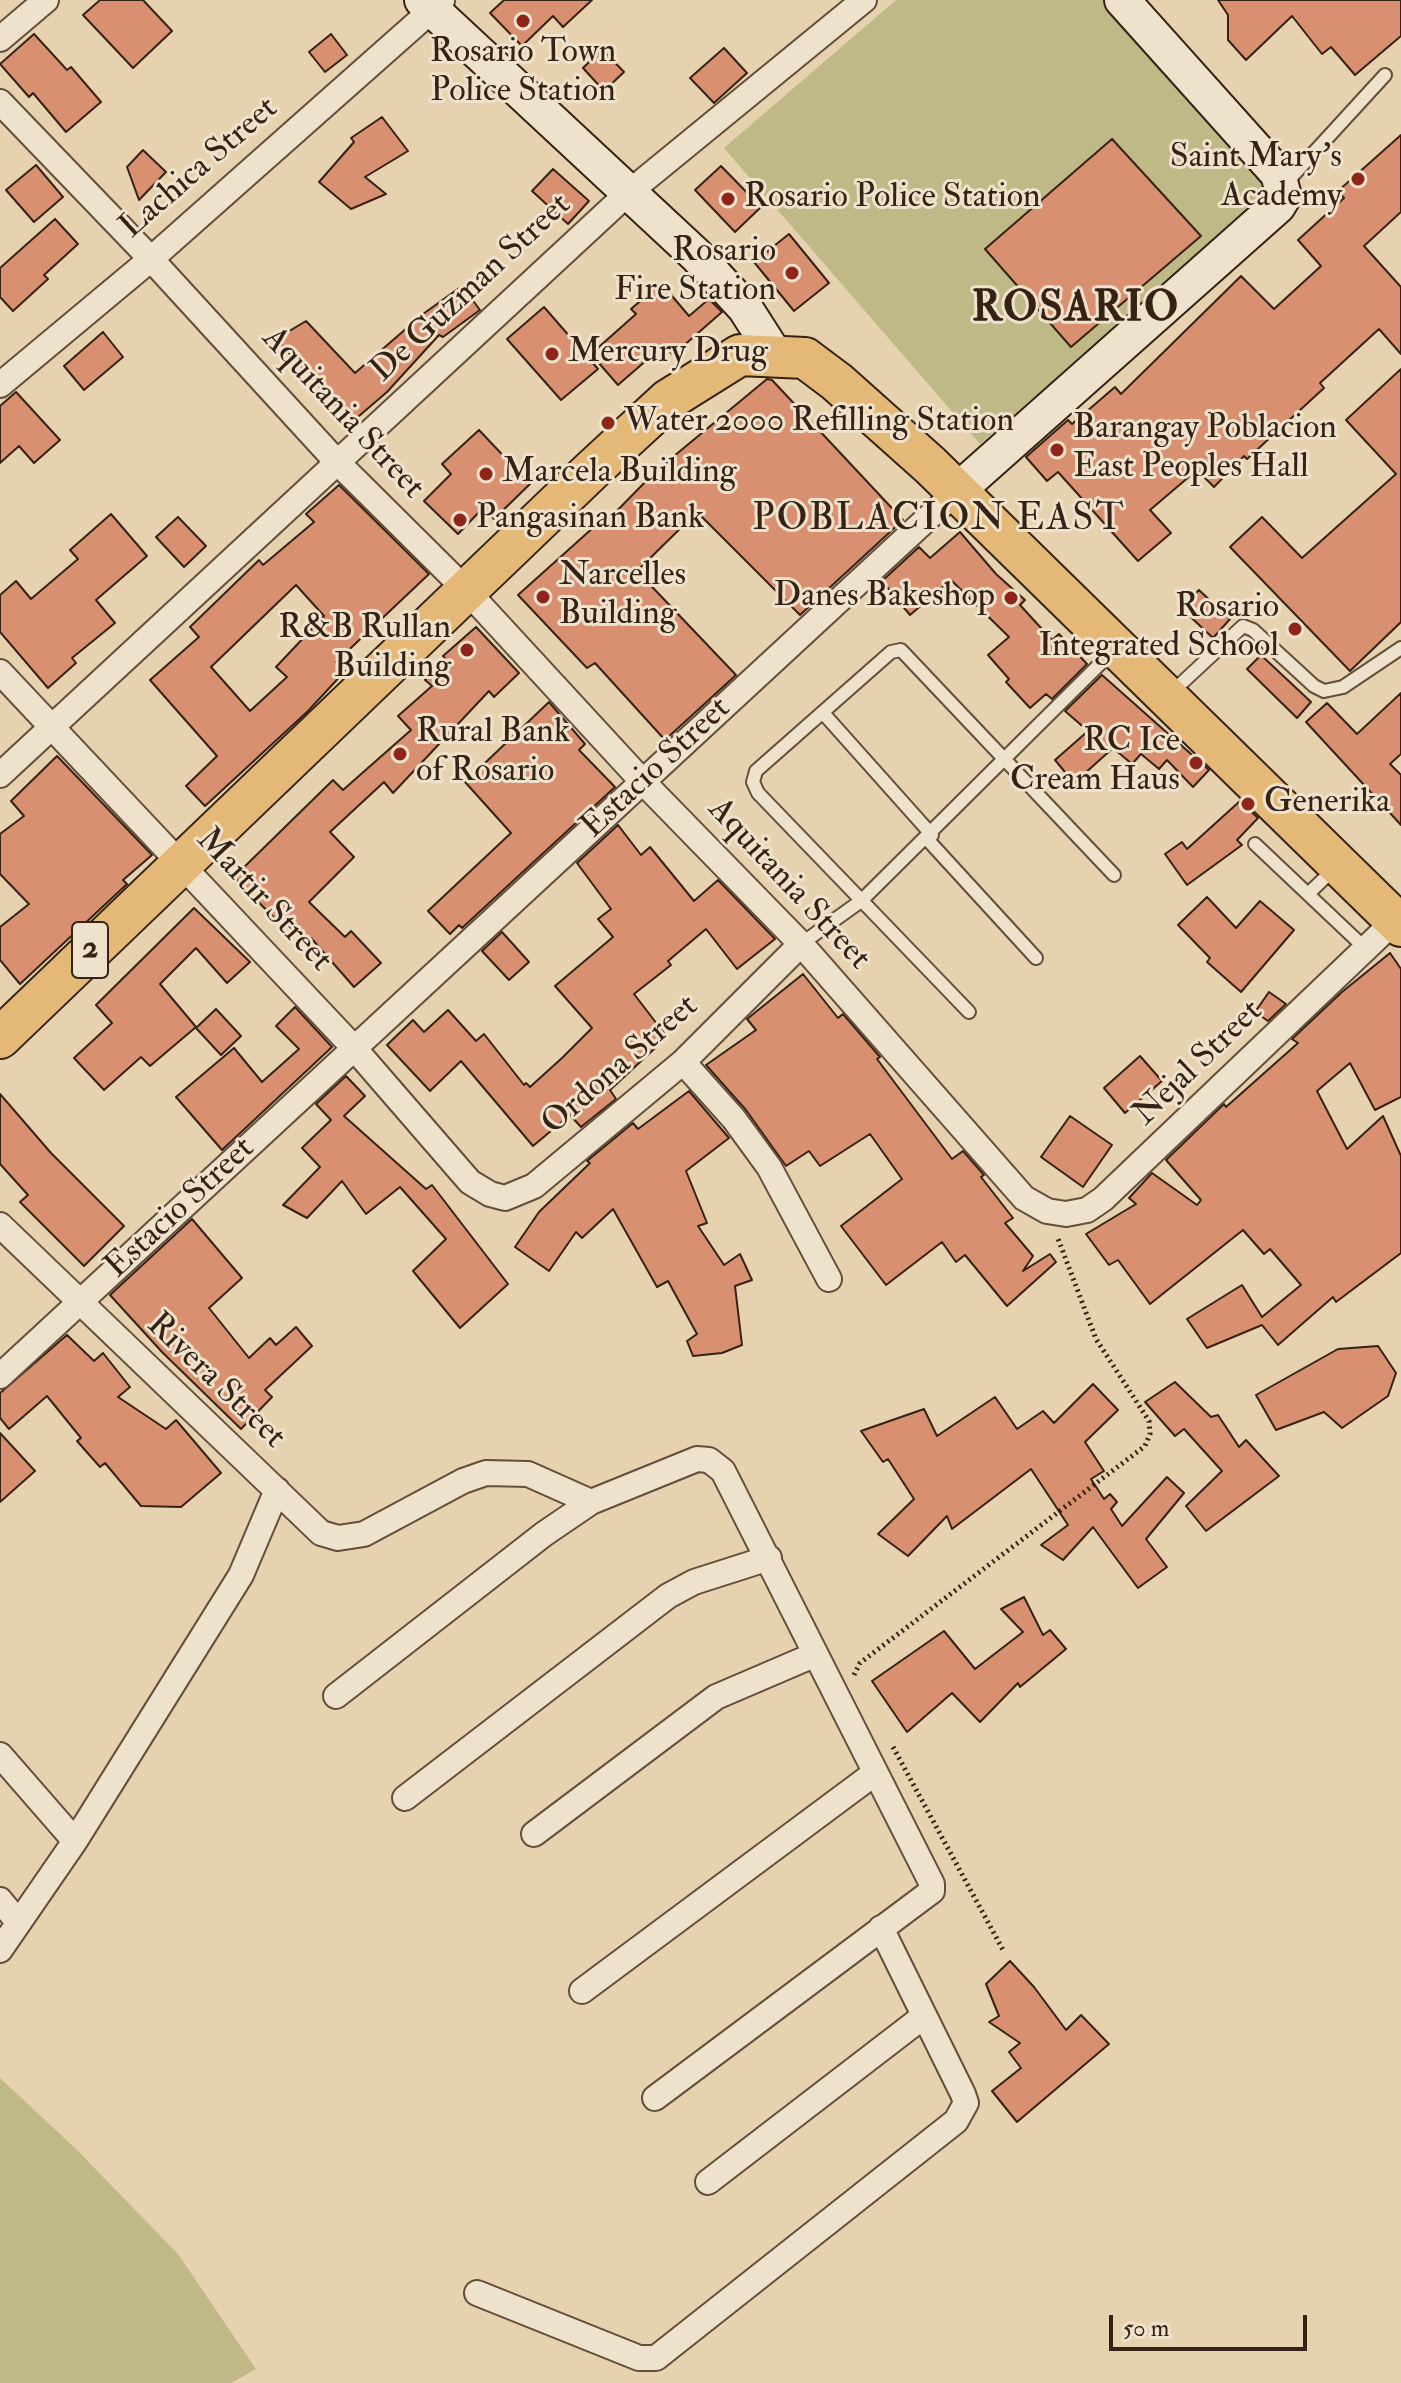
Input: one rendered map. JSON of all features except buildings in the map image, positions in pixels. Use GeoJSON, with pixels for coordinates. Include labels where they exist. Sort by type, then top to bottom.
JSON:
{"type":"FeatureCollection","features":[{"type":"Feature","properties":{"kind":"highway","name":"2"},"geometry":{"type":"LineString","coordinates":[[0,1038],[668,400],[740,355],[805,358],[837,382],[956,492],[1338,865],[1399,920]]}},
{"type":"Feature","properties":{"kind":"main road"},"geometry":{"type":"LineString","coordinates":[[1122,0],[1274,172]]}},
{"type":"Feature","properties":{"kind":"main road"},"geometry":{"type":"LineString","coordinates":[[432,3],[627,194],[697,256],[745,308],[775,355]]}},
{"type":"Feature","properties":{"kind":"main road","name":"Estacio Street"},"geometry":{"type":"LineString","coordinates":[[956,492],[1278,206],[1284,196],[1274,172]]}},
{"type":"Feature","properties":{"kind":"street"},"geometry":{"type":"LineString","coordinates":[[0,39],[46,0]]}},
{"type":"Feature","properties":{"kind":"street","name":"De Guzman Street"},"geometry":{"type":"LineString","coordinates":[[0,775],[627,194],[864,0]]}},
{"type":"Feature","properties":{"kind":"street","name":"Lachica Street"},"geometry":{"type":"LineString","coordinates":[[0,385],[151,259],[432,3]]}},
{"type":"Feature","properties":{"kind":"street","name":"Aquitania Street"},"geometry":{"type":"LineString","coordinates":[[0,102],[151,259],[336,461],[467,591],[643,782],[801,944],[1024,1198],[1047,1211]]}},
{"type":"Feature","properties":{"kind":"street","name":"Estacio Street"},"geometry":{"type":"LineString","coordinates":[[0,1376],[956,492]]}},
{"type":"Feature","properties":{"kind":"street","name":"Martir Street"},"geometry":{"type":"LineString","coordinates":[[0,672],[354,1048],[470,1182]]}},
{"type":"Feature","properties":{"kind":"street","name":"Nejal Street"},"geometry":{"type":"LineString","coordinates":[[1047,1211],[1066,1214],[1087,1210],[1124,1182],[1399,920]]}},
{"type":"Feature","properties":{"kind":"street","name":"Ordona Street"},"geometry":{"type":"LineString","coordinates":[[470,1182],[505,1198],[534,1186],[683,1062],[801,944]]}},
{"type":"Feature","properties":{"kind":"street"},"geometry":{"type":"LineString","coordinates":[[683,1062],[754,1145],[829,1279]]}},
{"type":"Feature","properties":{"kind":"street","name":"Rivera Street"},"geometry":{"type":"LineString","coordinates":[[0,1225],[321,1533],[338,1538],[364,1534],[463,1481],[486,1473],[528,1474],[591,1502]]}},
{"type":"Feature","properties":{"kind":"street"},"geometry":{"type":"LineString","coordinates":[[336,1696],[591,1502],[697,1459],[709,1460],[723,1471],[933,1888],[929,1897],[881,1928],[655,2098]]}},
{"type":"Feature","properties":{"kind":"street"},"geometry":{"type":"LineString","coordinates":[[0,1950],[75,1841],[241,1575],[277,1490]]}},
{"type":"Feature","properties":{"kind":"street"},"geometry":{"type":"LineString","coordinates":[[405,1798],[668,1596],[694,1582],[769,1558]]}},
{"type":"Feature","properties":{"kind":"street"},"geometry":{"type":"LineString","coordinates":[[534,1834],[716,1697],[814,1655]]}},
{"type":"Feature","properties":{"kind":"street"},"geometry":{"type":"LineString","coordinates":[[0,1755],[75,1841]]}},
{"type":"Feature","properties":{"kind":"street"},"geometry":{"type":"LineString","coordinates":[[582,1991],[875,1773]]}},
{"type":"Feature","properties":{"kind":"street"},"geometry":{"type":"LineString","coordinates":[[0,1900],[18,1922]]}},
{"type":"Feature","properties":{"kind":"street"},"geometry":{"type":"LineString","coordinates":[[477,2293],[639,2358],[664,2354],[956,2121],[966,2103],[963,2094],[881,1928]]}},
{"type":"Feature","properties":{"kind":"street"},"geometry":{"type":"LineString","coordinates":[[708,2182],[924,2016]]}},
{"type":"Feature","properties":{"kind":"lane"},"geometry":{"type":"LineString","coordinates":[[1274,172],[1385,75]]}},
{"type":"Feature","properties":{"kind":"lane"},"geometry":{"type":"LineString","coordinates":[[1167,697],[1243,626],[1253,630],[1314,686],[1324,691],[1343,687],[1401,648]]}},
{"type":"Feature","properties":{"kind":"lane"},"geometry":{"type":"LineString","coordinates":[[801,944],[861,901],[930,837],[1003,758],[1116,648]]}},
{"type":"Feature","properties":{"kind":"lane"},"geometry":{"type":"LineString","coordinates":[[969,1012],[754,787],[756,771],[891,652],[901,650],[1114,875]]}},
{"type":"Feature","properties":{"kind":"lane"},"geometry":{"type":"LineString","coordinates":[[824,714],[1036,958]]}},
{"type":"Feature","properties":{"kind":"lane"},"geometry":{"type":"LineString","coordinates":[[1255,844],[1367,950]]}},
{"type":"Feature","properties":{"kind":"lane"},"geometry":{"type":"LineString","coordinates":[[1308,894],[1338,865]]}},
{"type":"Feature","properties":{"kind":"path"},"geometry":{"type":"LineString","coordinates":[[854,1676],[860,1663],[1145,1446],[1150,1434],[1149,1421],[1096,1339],[1047,1211]]}},
{"type":"Feature","properties":{"kind":"path"},"geometry":{"type":"LineString","coordinates":[[892,1745],[1003,1950]]}},
{"type":"Feature","properties":{"kind":"shaded area"},"geometry":{"type":"Polygon","coordinates":[[[896,0],[1105,0],[1272,193],[980,444],[724,148],[896,0]]]}},
{"type":"Feature","properties":{"kind":"shaded area"},"geometry":{"type":"Polygon","coordinates":[[[0,2078],[75,2148],[178,2254],[256,2369],[231,2383],[0,2383],[0,2078]]]}},
{"type":"Feature","properties":{"kind":"place","name":"Rosario Town Police Station"},"geometry":{"type":"Point","coordinates":[523,21]}},
{"type":"Feature","properties":{"kind":"place","name":"Saint Mary's Academy"},"geometry":{"type":"Point","coordinates":[1358,179]}},
{"type":"Feature","properties":{"kind":"place","name":"Rosario Police Station"},"geometry":{"type":"Point","coordinates":[728,199]}},
{"type":"Feature","properties":{"kind":"place","name":"Rosario Fire Station"},"geometry":{"type":"Point","coordinates":[792,273]}},
{"type":"Feature","properties":{"kind":"place","name":"Mercury Drug"},"geometry":{"type":"Point","coordinates":[552,354]}},
{"type":"Feature","properties":{"kind":"place","name":"Water 2000 Refilling Station"},"geometry":{"type":"Point","coordinates":[608,423]}},
{"type":"Feature","properties":{"kind":"place","name":"Barangay Poblacion East Peoples Hall"},"geometry":{"type":"Point","coordinates":[1057,450]}},
{"type":"Feature","properties":{"kind":"place","name":"Marcela Building"},"geometry":{"type":"Point","coordinates":[486,474]}},
{"type":"Feature","properties":{"kind":"place","name":"Pangasinan Bank"},"geometry":{"type":"Point","coordinates":[460,520]}},
{"type":"Feature","properties":{"kind":"place","name":"Narcelles Building"},"geometry":{"type":"Point","coordinates":[543,597]}},
{"type":"Feature","properties":{"kind":"place","name":"Danes Bakeshop"},"geometry":{"type":"Point","coordinates":[1011,598]}},
{"type":"Feature","properties":{"kind":"place","name":"Rosario Integrated School"},"geometry":{"type":"Point","coordinates":[1295,629]}},
{"type":"Feature","properties":{"kind":"place","name":"R&B Rullan Building"},"geometry":{"type":"Point","coordinates":[467,650]}},
{"type":"Feature","properties":{"kind":"place","name":"Rural Bank of Rosario"},"geometry":{"type":"Point","coordinates":[400,754]}},
{"type":"Feature","properties":{"kind":"place","name":"RC Ice Cream Haus"},"geometry":{"type":"Point","coordinates":[1196,763]}},
{"type":"Feature","properties":{"kind":"place","name":"Generika"},"geometry":{"type":"Point","coordinates":[1248,804]}},
{"type":"Feature","properties":{"kind":"district","name":"ROSARIO"},"geometry":{"type":"Point","coordinates":[1076,311]}},
{"type":"Feature","properties":{"kind":"district","name":"POBLACION EAST"},"geometry":{"type":"Point","coordinates":[939,521]}}]}
